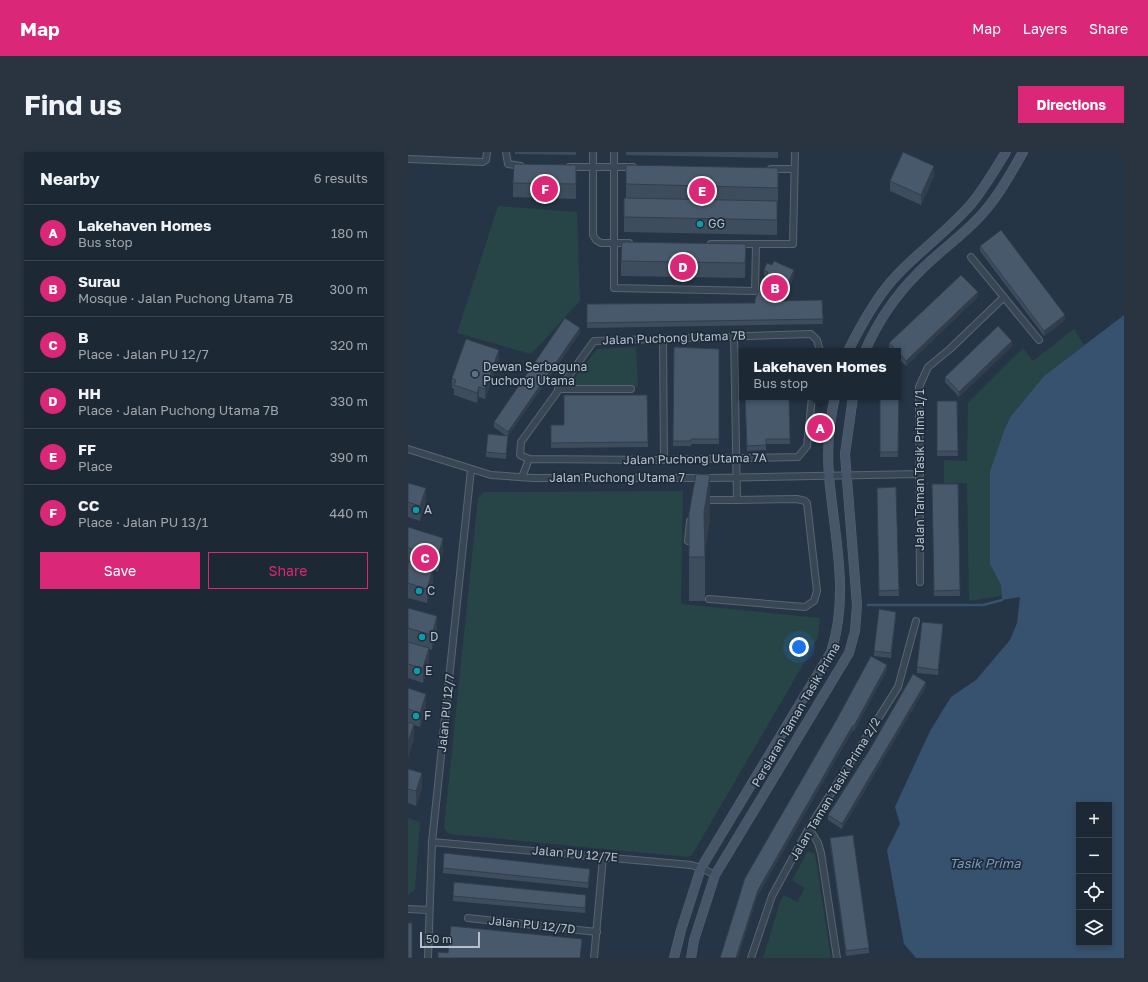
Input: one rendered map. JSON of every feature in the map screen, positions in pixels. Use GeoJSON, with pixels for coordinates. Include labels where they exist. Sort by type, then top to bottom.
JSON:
{"type":"FeatureCollection","features":[{"type":"Feature","properties":{"kind":"main road"},"geometry":{"type":"LineString","coordinates":[[850,348],[882,293],[908,264],[972,203],[1006,152]]}},
{"type":"Feature","properties":{"kind":"main road"},"geometry":{"type":"LineString","coordinates":[[866,348],[874,330],[894,299],[918,272],[983,214],[1005,185],[1023,152]]}},
{"type":"Feature","properties":{"kind":"main road","name":"Persiaran Taman Tasik Prima"},"geometry":{"type":"LineString","coordinates":[[674,958],[681,930],[701,868],[833,646],[837,636],[841,570],[829,476],[829,451],[835,400]]}},
{"type":"Feature","properties":{"kind":"main road","name":"Persiaran Taman Tasik Prima"},"geometry":{"type":"LineString","coordinates":[[691,958],[694,940],[715,875],[849,653],[855,631],[857,605],[845,454],[853,400]]}},
{"type":"Feature","properties":{"kind":"street"},"geometry":{"type":"LineString","coordinates":[[408,159],[483,162],[486,160],[487,152]]}},
{"type":"Feature","properties":{"kind":"street"},"geometry":{"type":"LineString","coordinates":[[506,152],[508,164],[528,166]]}},
{"type":"Feature","properties":{"kind":"street"},"geometry":{"type":"LineString","coordinates":[[593,152],[594,235],[596,240],[601,243],[637,243]]}},
{"type":"Feature","properties":{"kind":"street"},"geometry":{"type":"LineString","coordinates":[[614,152],[614,288],[755,291],[756,244]]}},
{"type":"Feature","properties":{"kind":"street"},"geometry":{"type":"LineString","coordinates":[[700,244],[793,244],[795,152]]}},
{"type":"Feature","properties":{"kind":"street"},"geometry":{"type":"LineString","coordinates":[[564,166],[637,167]]}},
{"type":"Feature","properties":{"kind":"street"},"geometry":{"type":"LineString","coordinates":[[763,169],[794,169]]}},
{"type":"Feature","properties":{"kind":"street"},"geometry":{"type":"LineString","coordinates":[[971,257],[1039,340]]}},
{"type":"Feature","properties":{"kind":"street","name":"Jalan Taman Tasik Prima 1/1"},"geometry":{"type":"LineString","coordinates":[[920,582],[919,388],[928,367],[950,349],[1004,297]]}},
{"type":"Feature","properties":{"kind":"street","name":"Jalan Puchong Utama 7B"},"geometry":{"type":"LineString","coordinates":[[529,460],[520,455],[521,442],[594,341],[811,334],[817,340],[819,348]]}},
{"type":"Feature","properties":{"kind":"street"},"geometry":{"type":"LineString","coordinates":[[734,336],[737,500]]}},
{"type":"Feature","properties":{"kind":"street"},"geometry":{"type":"LineString","coordinates":[[662,339],[664,460]]}},
{"type":"Feature","properties":{"kind":"street"},"geometry":{"type":"LineString","coordinates":[[558,390],[631,389]]}},
{"type":"Feature","properties":{"kind":"street","name":"Jalan Puchong Utama 7A"},"geometry":{"type":"LineString","coordinates":[[529,460],[664,460],[798,457],[807,446],[812,400]]}},
{"type":"Feature","properties":{"kind":"street","name":"Jalan Puchong Utama 7"},"geometry":{"type":"LineString","coordinates":[[408,449],[491,475],[522,477],[736,478],[920,474]]}},
{"type":"Feature","properties":{"kind":"street"},"geometry":{"type":"LineString","coordinates":[[522,477],[529,460]]}},
{"type":"Feature","properties":{"kind":"street","name":"Jalan PU 12/7"},"geometry":{"type":"LineString","coordinates":[[428,958],[428,910],[432,842],[471,469]]}},
{"type":"Feature","properties":{"kind":"street"},"geometry":{"type":"LineString","coordinates":[[698,503],[702,500],[797,499],[807,503],[816,598],[814,602],[805,607],[709,600]]}},
{"type":"Feature","properties":{"kind":"street"},"geometry":{"type":"LineString","coordinates":[[688,541],[691,514]]}},
{"type":"Feature","properties":{"kind":"street","name":"Jalan Taman Tasik Prima 2/2"},"geometry":{"type":"LineString","coordinates":[[751,958],[772,896],[809,828],[898,687],[916,620]]}},
{"type":"Feature","properties":{"kind":"street"},"geometry":{"type":"LineString","coordinates":[[809,828],[818,843],[821,853],[837,958]]}},
{"type":"Feature","properties":{"kind":"street","name":"Jalan PU 12/7E"},"geometry":{"type":"LineString","coordinates":[[432,842],[691,865],[715,875]]}},
{"type":"Feature","properties":{"kind":"street"},"geometry":{"type":"LineString","coordinates":[[594,958],[602,857]]}},
{"type":"Feature","properties":{"kind":"street"},"geometry":{"type":"LineString","coordinates":[[408,909],[428,910]]}},
{"type":"Feature","properties":{"kind":"street","name":"Jalan PU 12/7D"},"geometry":{"type":"LineString","coordinates":[[468,918],[597,932]]}},
{"type":"Feature","properties":{"kind":"green space"},"geometry":{"type":"Polygon","coordinates":[[[498,206],[577,212],[580,301],[531,354],[457,333],[498,206]]]}},
{"type":"Feature","properties":{"kind":"green space"},"geometry":{"type":"Polygon","coordinates":[[[1074,329],[1084,345],[1044,376],[1011,416],[1005,428],[990,471],[990,564],[1001,585],[1001,596],[969,601],[967,483],[944,483],[944,460],[967,461],[968,403],[1023,348],[1033,361],[1074,329]]]}},
{"type":"Feature","properties":{"kind":"green space"},"geometry":{"type":"Polygon","coordinates":[[[636,347],[638,387],[578,386],[572,381],[597,349],[636,347]]]}},
{"type":"Feature","properties":{"kind":"green space"},"geometry":{"type":"Polygon","coordinates":[[[683,491],[681,604],[820,618],[818,637],[804,663],[692,855],[688,857],[449,834],[444,828],[478,498],[484,492],[683,491]]]}},
{"type":"Feature","properties":{"kind":"green space"},"geometry":{"type":"Polygon","coordinates":[[[408,818],[420,822],[415,890],[408,895],[408,818]]]}},
{"type":"Feature","properties":{"kind":"green space"},"geometry":{"type":"Polygon","coordinates":[[[808,851],[815,854],[831,958],[763,958],[780,902],[784,895],[797,902],[805,888],[792,880],[808,851]]]}},
{"type":"Feature","properties":{"kind":"water","name":"Tasik Prima"},"geometry":{"type":"Polygon","coordinates":[[[1124,315],[1124,958],[916,958],[904,944],[887,850],[900,824],[895,807],[930,731],[951,697],[976,680],[1010,640],[1017,623],[1020,597],[1002,600],[1001,585],[990,564],[990,471],[1005,428],[1011,416],[1044,376],[1124,315]]]}},
{"type":"Feature","properties":{"kind":"building"},"geometry":{"type":"Polygon","coordinates":[[[903,152],[934,166],[921,195],[890,181],[903,152]]]}},
{"type":"Feature","properties":{"kind":"building"},"geometry":{"type":"Polygon","coordinates":[[[514,164],[576,165],[576,184],[513,183],[514,164]]]}},
{"type":"Feature","properties":{"kind":"building"},"geometry":{"type":"Polygon","coordinates":[[[626,165],[778,168],[778,188],[626,184],[626,165]]]}},
{"type":"Feature","properties":{"kind":"building"},"geometry":{"type":"Polygon","coordinates":[[[624,198],[777,201],[777,220],[624,217],[624,198]]]}},
{"type":"Feature","properties":{"kind":"building"},"geometry":{"type":"Polygon","coordinates":[[[1001,230],[1065,315],[1044,331],[980,246],[1001,230]]]}},
{"type":"Feature","properties":{"kind":"building"},"geometry":{"type":"Polygon","coordinates":[[[622,242],[746,244],[745,263],[621,261],[622,242]]]}},
{"type":"Feature","properties":{"kind":"building"},"geometry":{"type":"Polygon","coordinates":[[[774,261],[794,270],[779,301],[822,300],[823,319],[587,323],[587,304],[755,303],[755,299],[768,272],[764,270],[767,263],[772,265],[774,261]]]}},
{"type":"Feature","properties":{"kind":"building"},"geometry":{"type":"Polygon","coordinates":[[[961,275],[978,292],[906,361],[901,355],[901,348],[894,348],[889,343],[961,275]]]}},
{"type":"Feature","properties":{"kind":"building"},"geometry":{"type":"Polygon","coordinates":[[[565,318],[580,328],[508,432],[494,422],[565,318]]]}},
{"type":"Feature","properties":{"kind":"building"},"geometry":{"type":"Polygon","coordinates":[[[998,326],[1012,341],[959,392],[945,377],[998,326]]]}},
{"type":"Feature","properties":{"kind":"building","name":"Dewan Serbaguna Puchong Utama"},"geometry":{"type":"Polygon","coordinates":[[[466,339],[499,350],[485,389],[479,387],[477,393],[454,385],[456,380],[452,378],[466,339]]]}},
{"type":"Feature","properties":{"kind":"building"},"geometry":{"type":"Polygon","coordinates":[[[674,347],[719,349],[719,439],[691,439],[691,441],[673,441],[674,347]]]}},
{"type":"Feature","properties":{"kind":"building"},"geometry":{"type":"Polygon","coordinates":[[[564,395],[647,395],[648,442],[551,443],[551,425],[564,425],[564,395]]]}},
{"type":"Feature","properties":{"kind":"building"},"geometry":{"type":"Polygon","coordinates":[[[745,400],[789,400],[790,439],[766,439],[766,445],[747,446],[745,400]]]}},
{"type":"Feature","properties":{"kind":"building"},"geometry":{"type":"Polygon","coordinates":[[[880,400],[899,400],[898,452],[880,452],[880,400]]]}},
{"type":"Feature","properties":{"kind":"building"},"geometry":{"type":"Polygon","coordinates":[[[937,401],[957,401],[958,451],[937,451],[937,401]]]}},
{"type":"Feature","properties":{"kind":"building"},"geometry":{"type":"Polygon","coordinates":[[[488,434],[508,436],[506,454],[486,452],[488,434]]]}},
{"type":"Feature","properties":{"kind":"building"},"geometry":{"type":"Polygon","coordinates":[[[696,474],[710,475],[704,512],[705,557],[689,557],[689,513],[696,474]]]}},
{"type":"Feature","properties":{"kind":"building"},"geometry":{"type":"Polygon","coordinates":[[[408,483],[426,488],[420,506],[408,502],[408,483]]]}},
{"type":"Feature","properties":{"kind":"building"},"geometry":{"type":"Polygon","coordinates":[[[932,484],[958,484],[960,590],[934,591],[932,484]]]}},
{"type":"Feature","properties":{"kind":"building"},"geometry":{"type":"Polygon","coordinates":[[[896,487],[899,590],[879,591],[877,488],[896,487]]]}},
{"type":"Feature","properties":{"kind":"building"},"geometry":{"type":"Polygon","coordinates":[[[408,527],[443,538],[438,557],[408,548],[408,527]]]}},
{"type":"Feature","properties":{"kind":"building"},"geometry":{"type":"Polygon","coordinates":[[[408,561],[433,569],[427,589],[408,583],[408,561]]]}},
{"type":"Feature","properties":{"kind":"building"},"geometry":{"type":"Polygon","coordinates":[[[408,608],[437,616],[432,635],[408,628],[408,608]]]}},
{"type":"Feature","properties":{"kind":"building"},"geometry":{"type":"Polygon","coordinates":[[[879,609],[896,612],[891,653],[874,651],[879,609]]]}},
{"type":"Feature","properties":{"kind":"building"},"geometry":{"type":"Polygon","coordinates":[[[922,622],[943,624],[938,670],[917,667],[922,622]]]}},
{"type":"Feature","properties":{"kind":"building"},"geometry":{"type":"Polygon","coordinates":[[[408,642],[429,648],[423,668],[408,664],[408,642]]]}},
{"type":"Feature","properties":{"kind":"building"},"geometry":{"type":"Polygon","coordinates":[[[871,656],[887,665],[854,726],[853,725],[758,890],[736,958],[720,958],[745,878],[838,717],[871,656]]]}},
{"type":"Feature","properties":{"kind":"building"},"geometry":{"type":"Polygon","coordinates":[[[913,674],[926,682],[842,824],[828,815],[870,749],[913,674]]]}},
{"type":"Feature","properties":{"kind":"building"},"geometry":{"type":"Polygon","coordinates":[[[408,688],[426,694],[420,713],[408,709],[408,688]]]}},
{"type":"Feature","properties":{"kind":"building"},"geometry":{"type":"Polygon","coordinates":[[[408,722],[414,724],[408,742],[408,722]]]}},
{"type":"Feature","properties":{"kind":"building"},"geometry":{"type":"Polygon","coordinates":[[[408,769],[422,773],[416,791],[408,789],[408,769]]]}},
{"type":"Feature","properties":{"kind":"building"},"geometry":{"type":"Polygon","coordinates":[[[853,835],[869,948],[846,951],[830,838],[853,835]]]}},
{"type":"Feature","properties":{"kind":"building"},"geometry":{"type":"Polygon","coordinates":[[[444,853],[590,869],[588,883],[443,868],[444,853]]]}},
{"type":"Feature","properties":{"kind":"building"},"geometry":{"type":"Polygon","coordinates":[[[454,882],[586,895],[585,908],[453,896],[454,882]]]}},
{"type":"Feature","properties":{"kind":"building"},"geometry":{"type":"Polygon","coordinates":[[[408,923],[412,923],[412,958],[408,958],[408,923]]]}},
{"type":"Feature","properties":{"kind":"building"},"geometry":{"type":"Polygon","coordinates":[[[451,926],[582,939],[580,958],[438,958],[438,952],[448,953],[451,926]]]}},
{"type":"Feature","properties":{"kind":"waterway"},"geometry":{"type":"LineString","coordinates":[[868,605],[983,605],[1002,600]]}},
{"type":"Feature","properties":{"kind":"place","name":"CC"},"geometry":{"type":"Point","coordinates":[545,189]}},
{"type":"Feature","properties":{"kind":"place","name":"FF"},"geometry":{"type":"Point","coordinates":[702,191]}},
{"type":"Feature","properties":{"kind":"place","name":"GG"},"geometry":{"type":"Point","coordinates":[700,224]}},
{"type":"Feature","properties":{"kind":"place","name":"HH"},"geometry":{"type":"Point","coordinates":[683,267]}},
{"type":"Feature","properties":{"kind":"place","name":"Surau"},"geometry":{"type":"Point","coordinates":[775,288]}},
{"type":"Feature","properties":{"kind":"place","name":"Dewan Serbaguna Puchong Utama"},"geometry":{"type":"Point","coordinates":[475,374]}},
{"type":"Feature","properties":{"kind":"place","name":"Lakehaven Homes"},"geometry":{"type":"Point","coordinates":[820,428]}},
{"type":"Feature","properties":{"kind":"place","name":"A"},"geometry":{"type":"Point","coordinates":[416,510]}},
{"type":"Feature","properties":{"kind":"place","name":"B"},"geometry":{"type":"Point","coordinates":[425,558]}},
{"type":"Feature","properties":{"kind":"place","name":"C"},"geometry":{"type":"Point","coordinates":[419,591]}},
{"type":"Feature","properties":{"kind":"place","name":"D"},"geometry":{"type":"Point","coordinates":[422,637]}},
{"type":"Feature","properties":{"kind":"place","name":"E"},"geometry":{"type":"Point","coordinates":[417,671]}},
{"type":"Feature","properties":{"kind":"place","name":"F"},"geometry":{"type":"Point","coordinates":[416,716]}}]}
